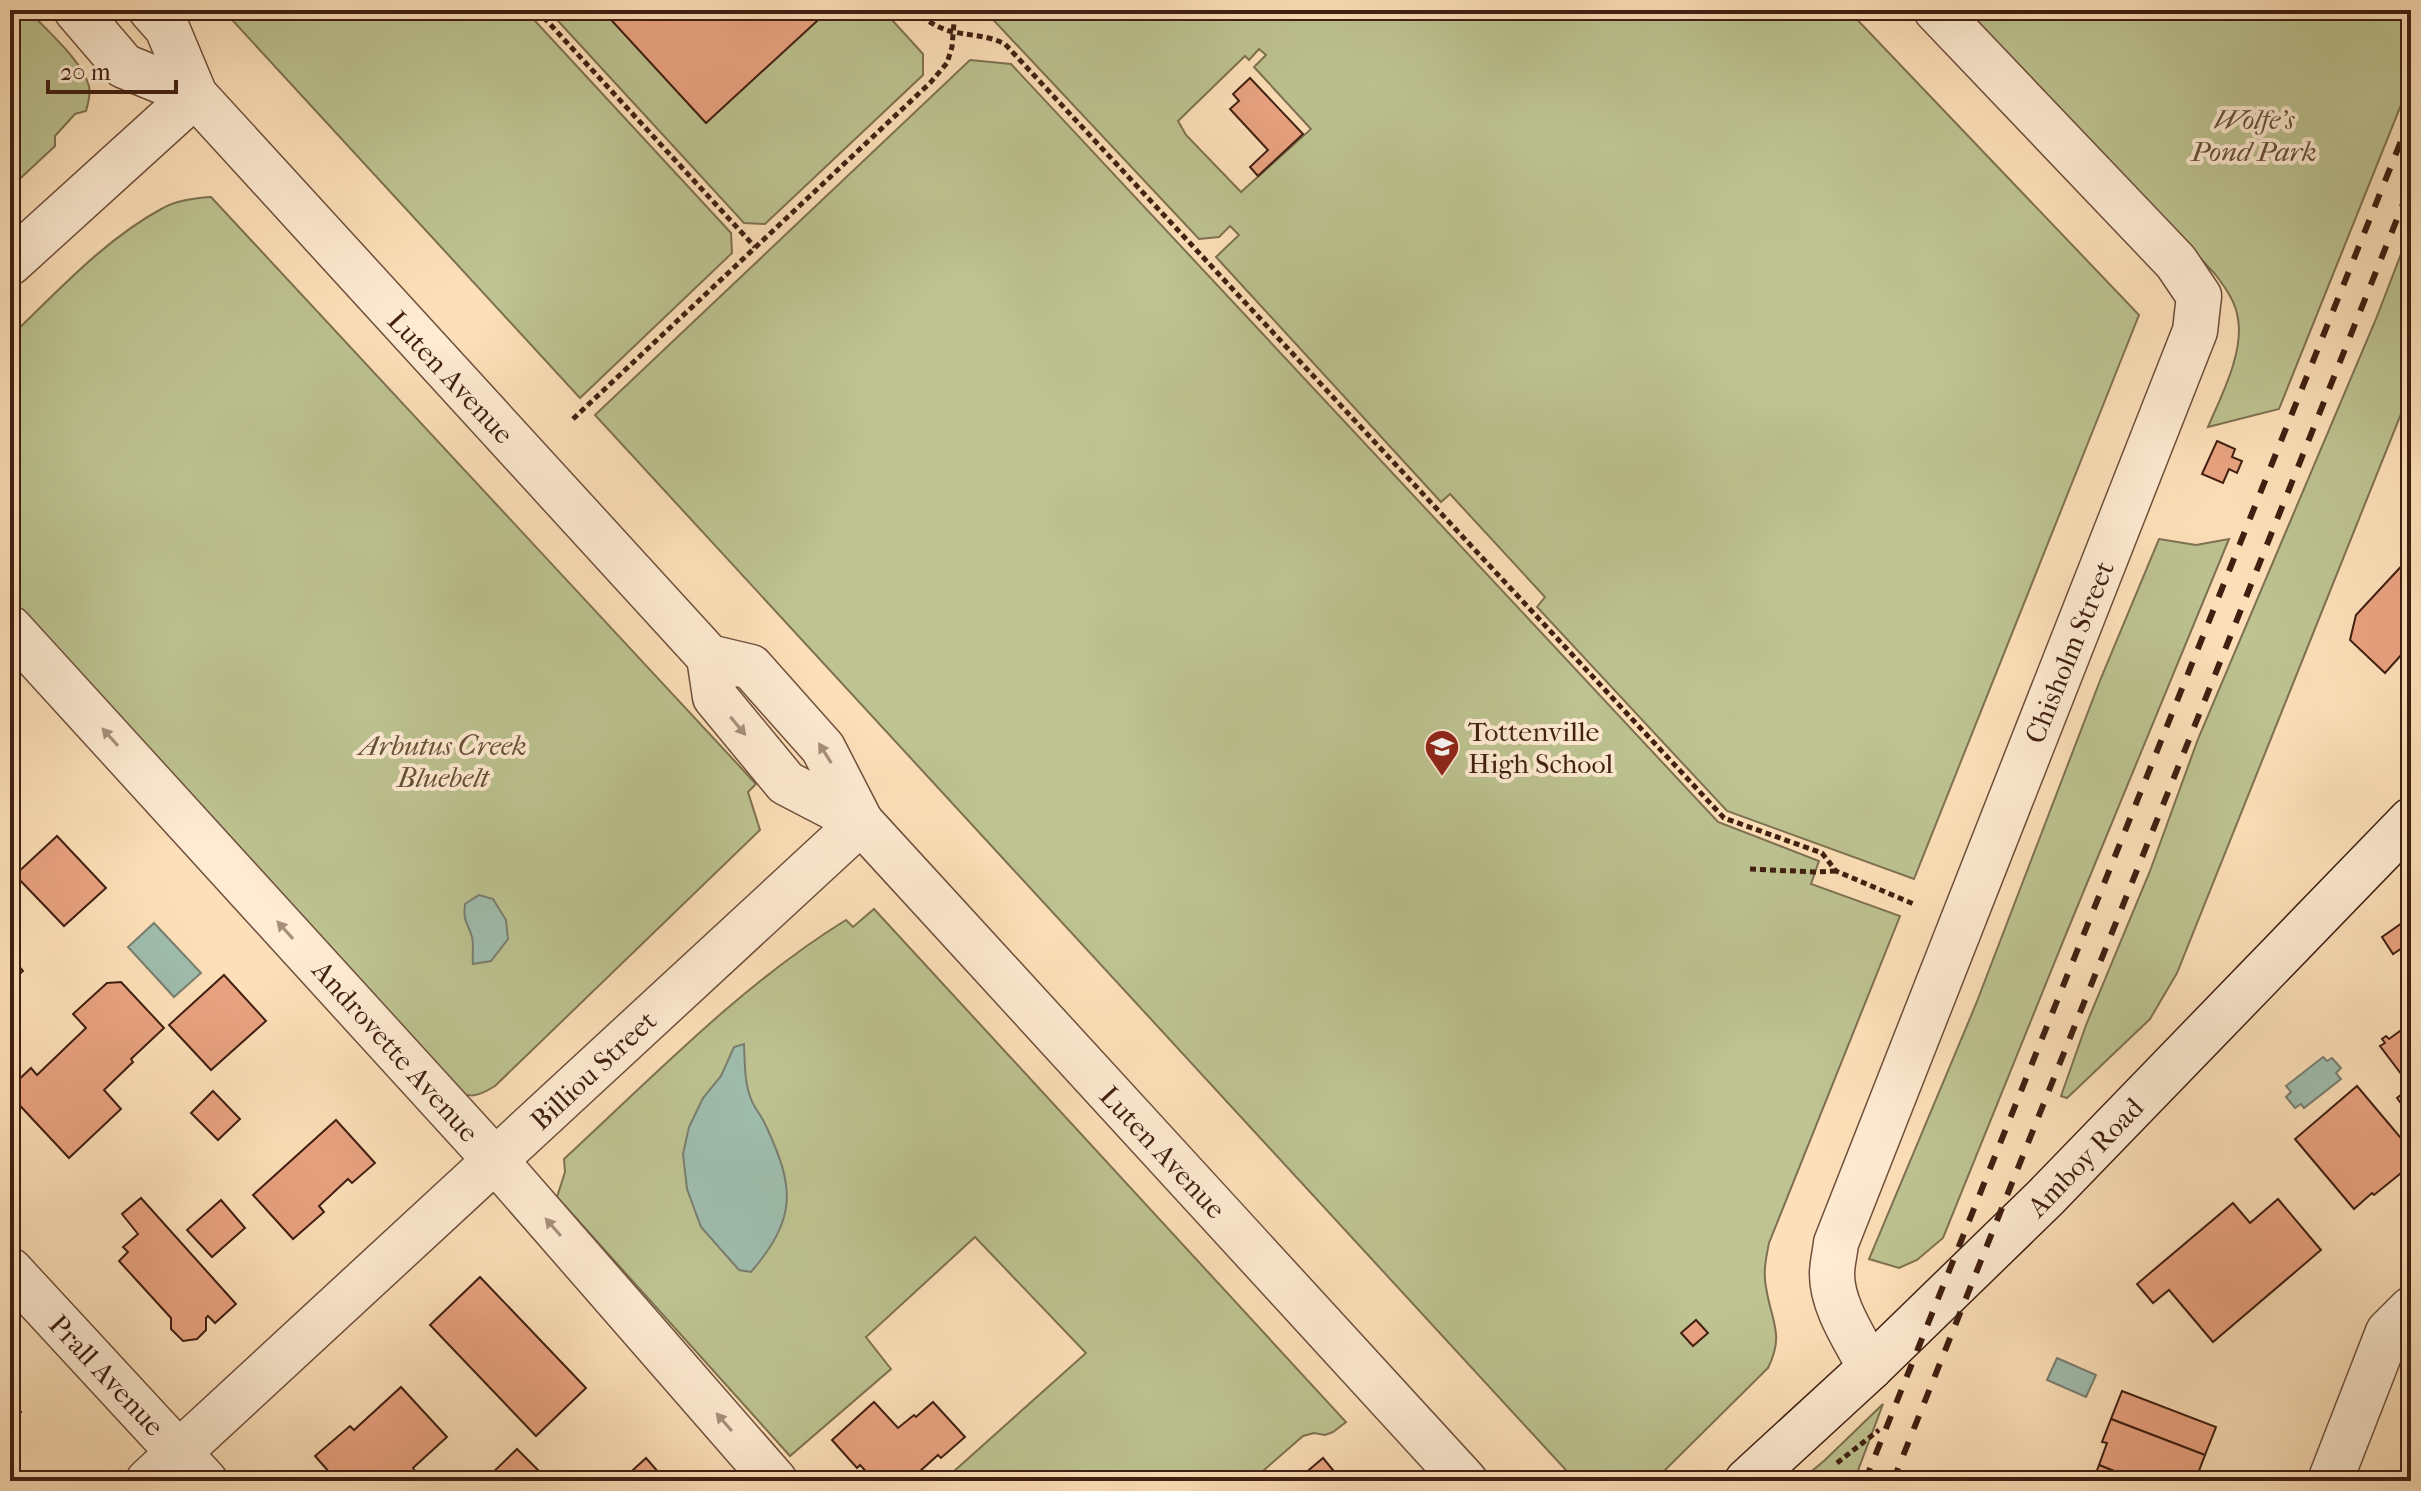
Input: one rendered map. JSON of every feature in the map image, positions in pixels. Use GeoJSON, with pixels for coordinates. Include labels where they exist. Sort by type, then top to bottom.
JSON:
{"type":"FeatureCollection","features":[{"type":"Feature","properties":{"kind":"street","name":"Luten Avenue"},"geometry":{"type":"LineString","coordinates":[[76,10],[124,66],[195,95]]}},
{"type":"Feature","properties":{"kind":"street","name":"Luten Avenue"},"geometry":{"type":"LineString","coordinates":[[151,10],[167,28],[195,95],[709,657],[715,697],[786,783],[861,822],[1465,1481]]}},
{"type":"Feature","properties":{"kind":"street","name":"Chisholm Street"},"geometry":{"type":"LineString","coordinates":[[1870,1368],[1836,1296],[1832,1276],[1836,1243],[2195,331],[2199,296],[2176,262],[1936,10]]}},
{"type":"Feature","properties":{"kind":"street"},"geometry":{"type":"LineString","coordinates":[[10,263],[195,95]]}},
{"type":"Feature","properties":{"kind":"street","name":"Androvette Avenue"},"geometry":{"type":"LineString","coordinates":[[10,628],[495,1160],[775,1481]]}},
{"type":"Feature","properties":{"kind":"street","name":"Amboy Road"},"geometry":{"type":"LineString","coordinates":[[1747,1481],[1870,1368],[2046,1197],[2411,820]]}},
{"type":"Feature","properties":{"kind":"street","name":"Billiou Street"},"geometry":{"type":"LineString","coordinates":[[177,1472],[495,1160],[861,822]]}},
{"type":"Feature","properties":{"kind":"street","name":"Prall Avenue"},"geometry":{"type":"LineString","coordinates":[[10,1270],[177,1472]]}},
{"type":"Feature","properties":{"kind":"street"},"geometry":{"type":"LineString","coordinates":[[2330,1481],[2388,1332],[2411,1309]]}},
{"type":"Feature","properties":{"kind":"path"},"geometry":{"type":"LineString","coordinates":[[537,10],[755,247]]}},
{"type":"Feature","properties":{"kind":"path"},"geometry":{"type":"LineString","coordinates":[[913,10],[952,32],[991,37],[1005,44],[1724,818],[1822,853],[1836,871]]}},
{"type":"Feature","properties":{"kind":"path"},"geometry":{"type":"LineString","coordinates":[[573,419],[930,83],[947,63],[952,47],[955,10]]}},
{"type":"Feature","properties":{"kind":"path"},"geometry":{"type":"LineString","coordinates":[[1750,869],[1836,871],[1916,905]]}},
{"type":"Feature","properties":{"kind":"path"},"geometry":{"type":"LineString","coordinates":[[1836,1464],[1879,1430]]}},
{"type":"Feature","properties":{"kind":"green space"},"geometry":{"type":"Polygon","coordinates":[[[10,10],[28,10],[79,66],[90,93],[86,111],[75,114],[55,136],[55,146],[10,188],[10,10]]]}},
{"type":"Feature","properties":{"kind":"green space"},"geometry":{"type":"Polygon","coordinates":[[[223,10],[525,10],[731,233],[732,253],[580,398],[223,10]]]}},
{"type":"Feature","properties":{"kind":"green space"},"geometry":{"type":"Polygon","coordinates":[[[548,10],[883,10],[923,54],[923,75],[765,224],[744,223],[548,10]]]}},
{"type":"Feature","properties":{"kind":"green space"},"geometry":{"type":"Polygon","coordinates":[[[984,10],[1848,10],[2139,315],[1914,879],[1727,811],[1537,607],[1545,597],[1450,494],[1441,502],[1216,257],[1239,235],[1230,226],[1219,237],[1199,239],[984,10]],[[1259,49],[1249,60],[1245,56],[1178,121],[1186,135],[1241,192],[1311,129],[1254,67],[1266,55],[1259,49]]]}},
{"type":"Feature","properties":{"kind":"green space","name":"Wolfe's Pond Park"},"geometry":{"type":"Polygon","coordinates":[[[1967,10],[2411,10],[2411,80],[2279,409],[2208,427],[2238,346],[2238,319],[2230,295],[2215,274],[1967,10]]]}},
{"type":"Feature","properties":{"kind":"green space"},"geometry":{"type":"Polygon","coordinates":[[[970,60],[1011,64],[1718,822],[1819,861],[1811,884],[1900,916],[1769,1243],[1765,1281],[1776,1346],[1768,1368],[1654,1481],[1576,1481],[595,415],[970,60]]]}},
{"type":"Feature","properties":{"kind":"green space","name":"Arbutus Creek Bluebelt"},"geometry":{"type":"Polygon","coordinates":[[[211,197],[756,784],[748,792],[760,830],[495,1086],[479,1094],[464,1094],[452,1088],[10,605],[10,337],[82,267],[121,235],[174,203],[211,197]]]}},
{"type":"Feature","properties":{"kind":"green space"},"geometry":{"type":"Polygon","coordinates":[[[2411,228],[2411,389],[2177,973],[2150,1019],[2067,1098],[2061,1096],[2086,1025],[2150,871],[2198,739],[2376,319],[2411,228]]]}},
{"type":"Feature","properties":{"kind":"green space"},"geometry":{"type":"Polygon","coordinates":[[[2159,539],[2196,545],[2229,539],[1943,1238],[1917,1260],[1899,1268],[1869,1259],[1976,1004],[2101,678],[2159,539]]]}},
{"type":"Feature","properties":{"kind":"green space"},"geometry":{"type":"Polygon","coordinates":[[[874,909],[1346,1422],[1325,1435],[1314,1433],[1303,1436],[1264,1470],[1261,1481],[943,1481],[1086,1353],[975,1237],[866,1337],[891,1369],[790,1456],[557,1197],[565,1172],[564,1159],[699,1033],[808,945],[846,920],[853,927],[874,909]]]}},
{"type":"Feature","properties":{"kind":"green space"},"geometry":{"type":"Polygon","coordinates":[[[1883,1404],[1854,1481],[1800,1481],[1825,1460],[1883,1404]]]}},
{"type":"Feature","properties":{"kind":"shaded area"},"geometry":{"type":"Polygon","coordinates":[[[479,895],[493,899],[506,920],[508,939],[491,961],[473,964],[473,940],[465,918],[465,904],[479,895]]]}},
{"type":"Feature","properties":{"kind":"shaded area"},"geometry":{"type":"Polygon","coordinates":[[[154,923],[201,973],[174,997],[128,947],[154,923]]]}},
{"type":"Feature","properties":{"kind":"shaded area"},"geometry":{"type":"Polygon","coordinates":[[[744,1044],[749,1092],[776,1148],[786,1185],[787,1202],[777,1235],[751,1272],[739,1270],[701,1227],[687,1189],[683,1154],[689,1127],[703,1098],[721,1076],[734,1047],[744,1044]]]}},
{"type":"Feature","properties":{"kind":"shaded area"},"geometry":{"type":"Polygon","coordinates":[[[2323,1057],[2327,1061],[2332,1058],[2341,1068],[2336,1073],[2341,1079],[2304,1108],[2301,1104],[2295,1108],[2286,1097],[2291,1092],[2286,1086],[2323,1057]]]}},
{"type":"Feature","properties":{"kind":"shaded area"},"geometry":{"type":"Polygon","coordinates":[[[2057,1358],[2096,1375],[2086,1397],[2047,1380],[2057,1358]]]}},
{"type":"Feature","properties":{"kind":"building"},"geometry":{"type":"Polygon","coordinates":[[[602,10],[829,10],[706,123],[602,10]]]}},
{"type":"Feature","properties":{"kind":"building"},"geometry":{"type":"Polygon","coordinates":[[[1250,78],[1303,134],[1258,176],[1250,167],[1268,150],[1230,109],[1239,101],[1233,94],[1250,78]]]}},
{"type":"Feature","properties":{"kind":"building"},"geometry":{"type":"Polygon","coordinates":[[[2217,441],[2235,449],[2232,457],[2242,461],[2237,473],[2229,469],[2223,483],[2202,474],[2217,441]]]}},
{"type":"Feature","properties":{"kind":"building"},"geometry":{"type":"Polygon","coordinates":[[[2408,559],[2411,562],[2411,644],[2385,673],[2350,640],[2356,615],[2408,559]]]}},
{"type":"Feature","properties":{"kind":"building"},"geometry":{"type":"Polygon","coordinates":[[[57,836],[106,888],[64,926],[15,875],[57,836]]]}},
{"type":"Feature","properties":{"kind":"building"},"geometry":{"type":"Polygon","coordinates":[[[2405,921],[2411,930],[2411,942],[2393,954],[2382,937],[2405,921]]]}},
{"type":"Feature","properties":{"kind":"building"},"geometry":{"type":"Polygon","coordinates":[[[10,956],[23,971],[10,983],[10,956]]]}},
{"type":"Feature","properties":{"kind":"building"},"geometry":{"type":"Polygon","coordinates":[[[224,975],[266,1021],[211,1070],[169,1025],[224,975]]]}},
{"type":"Feature","properties":{"kind":"building"},"geometry":{"type":"Polygon","coordinates":[[[121,982],[164,1028],[104,1090],[121,1109],[69,1158],[10,1095],[10,1088],[31,1068],[37,1075],[86,1028],[73,1014],[107,983],[121,982]]]}},
{"type":"Feature","properties":{"kind":"building"},"geometry":{"type":"Polygon","coordinates":[[[2411,1023],[2411,1087],[2380,1046],[2385,1043],[2382,1039],[2386,1036],[2389,1039],[2411,1023]]]}},
{"type":"Feature","properties":{"kind":"building"},"geometry":{"type":"Polygon","coordinates":[[[2357,1086],[2411,1150],[2411,1165],[2354,1209],[2295,1139],[2357,1086]]]}},
{"type":"Feature","properties":{"kind":"building"},"geometry":{"type":"Polygon","coordinates":[[[2411,1087],[2411,1117],[2397,1098],[2411,1087]]]}},
{"type":"Feature","properties":{"kind":"building"},"geometry":{"type":"Polygon","coordinates":[[[213,1091],[240,1119],[218,1140],[191,1113],[213,1091]]]}},
{"type":"Feature","properties":{"kind":"building"},"geometry":{"type":"Polygon","coordinates":[[[336,1120],[375,1163],[352,1183],[348,1179],[319,1206],[324,1212],[293,1239],[253,1195],[336,1120]]]}},
{"type":"Feature","properties":{"kind":"building"},"geometry":{"type":"Polygon","coordinates":[[[141,1198],[236,1304],[215,1323],[208,1316],[206,1330],[197,1339],[183,1341],[171,1329],[171,1318],[119,1261],[128,1252],[123,1247],[138,1234],[122,1214],[141,1198]]]}},
{"type":"Feature","properties":{"kind":"building"},"geometry":{"type":"Polygon","coordinates":[[[2278,1199],[2321,1250],[2213,1342],[2169,1290],[2153,1303],[2137,1284],[2233,1203],[2250,1223],[2278,1199]]]}},
{"type":"Feature","properties":{"kind":"building"},"geometry":{"type":"Polygon","coordinates":[[[221,1200],[245,1228],[212,1257],[187,1230],[221,1200]]]}},
{"type":"Feature","properties":{"kind":"building"},"geometry":{"type":"Polygon","coordinates":[[[480,1277],[586,1388],[536,1436],[430,1325],[480,1277]]]}},
{"type":"Feature","properties":{"kind":"building"},"geometry":{"type":"Polygon","coordinates":[[[1696,1320],[1708,1333],[1693,1346],[1681,1333],[1696,1320]]]}},
{"type":"Feature","properties":{"kind":"building"},"geometry":{"type":"Polygon","coordinates":[[[401,1387],[447,1437],[413,1468],[416,1472],[406,1481],[337,1481],[315,1456],[350,1426],[354,1430],[401,1387]]]}},
{"type":"Feature","properties":{"kind":"building"},"geometry":{"type":"Polygon","coordinates":[[[2122,1391],[2216,1427],[2205,1455],[2111,1419],[2122,1391]]]}},
{"type":"Feature","properties":{"kind":"building"},"geometry":{"type":"Polygon","coordinates":[[[10,1401],[21,1412],[10,1423],[10,1401]]]}},
{"type":"Feature","properties":{"kind":"building"},"geometry":{"type":"Polygon","coordinates":[[[874,1402],[898,1428],[933,1402],[965,1437],[941,1458],[938,1455],[909,1481],[875,1481],[860,1465],[857,1468],[832,1440],[874,1402]]]}},
{"type":"Feature","properties":{"kind":"building"},"geometry":{"type":"Polygon","coordinates":[[[2111,1419],[2205,1455],[2195,1481],[2184,1481],[2166,1474],[2164,1481],[2139,1481],[2099,1465],[2107,1443],[2102,1442],[2111,1419]]]}},
{"type":"Feature","properties":{"kind":"building"},"geometry":{"type":"Polygon","coordinates":[[[517,1449],[549,1481],[484,1481],[517,1449]]]}},
{"type":"Feature","properties":{"kind":"building"},"geometry":{"type":"Polygon","coordinates":[[[646,1458],[666,1481],[621,1481],[646,1458]]]}},
{"type":"Feature","properties":{"kind":"building"},"geometry":{"type":"Polygon","coordinates":[[[1323,1458],[1342,1481],[1296,1481],[1323,1458]]]}},
{"type":"Feature","properties":{"kind":"building"},"geometry":{"type":"Polygon","coordinates":[[[2099,1465],[2139,1481],[2093,1481],[2099,1465]]]}},
{"type":"Feature","properties":{"kind":"railway"},"geometry":{"type":"LineString","coordinates":[[1865,1481],[2411,116]]}},
{"type":"Feature","properties":{"kind":"railway"},"geometry":{"type":"LineString","coordinates":[[1893,1481],[2411,184]]}},
{"type":"Feature","properties":{"kind":"place","name":"Tottenville High School"},"geometry":{"type":"Point","coordinates":[1442,778]}}]}
